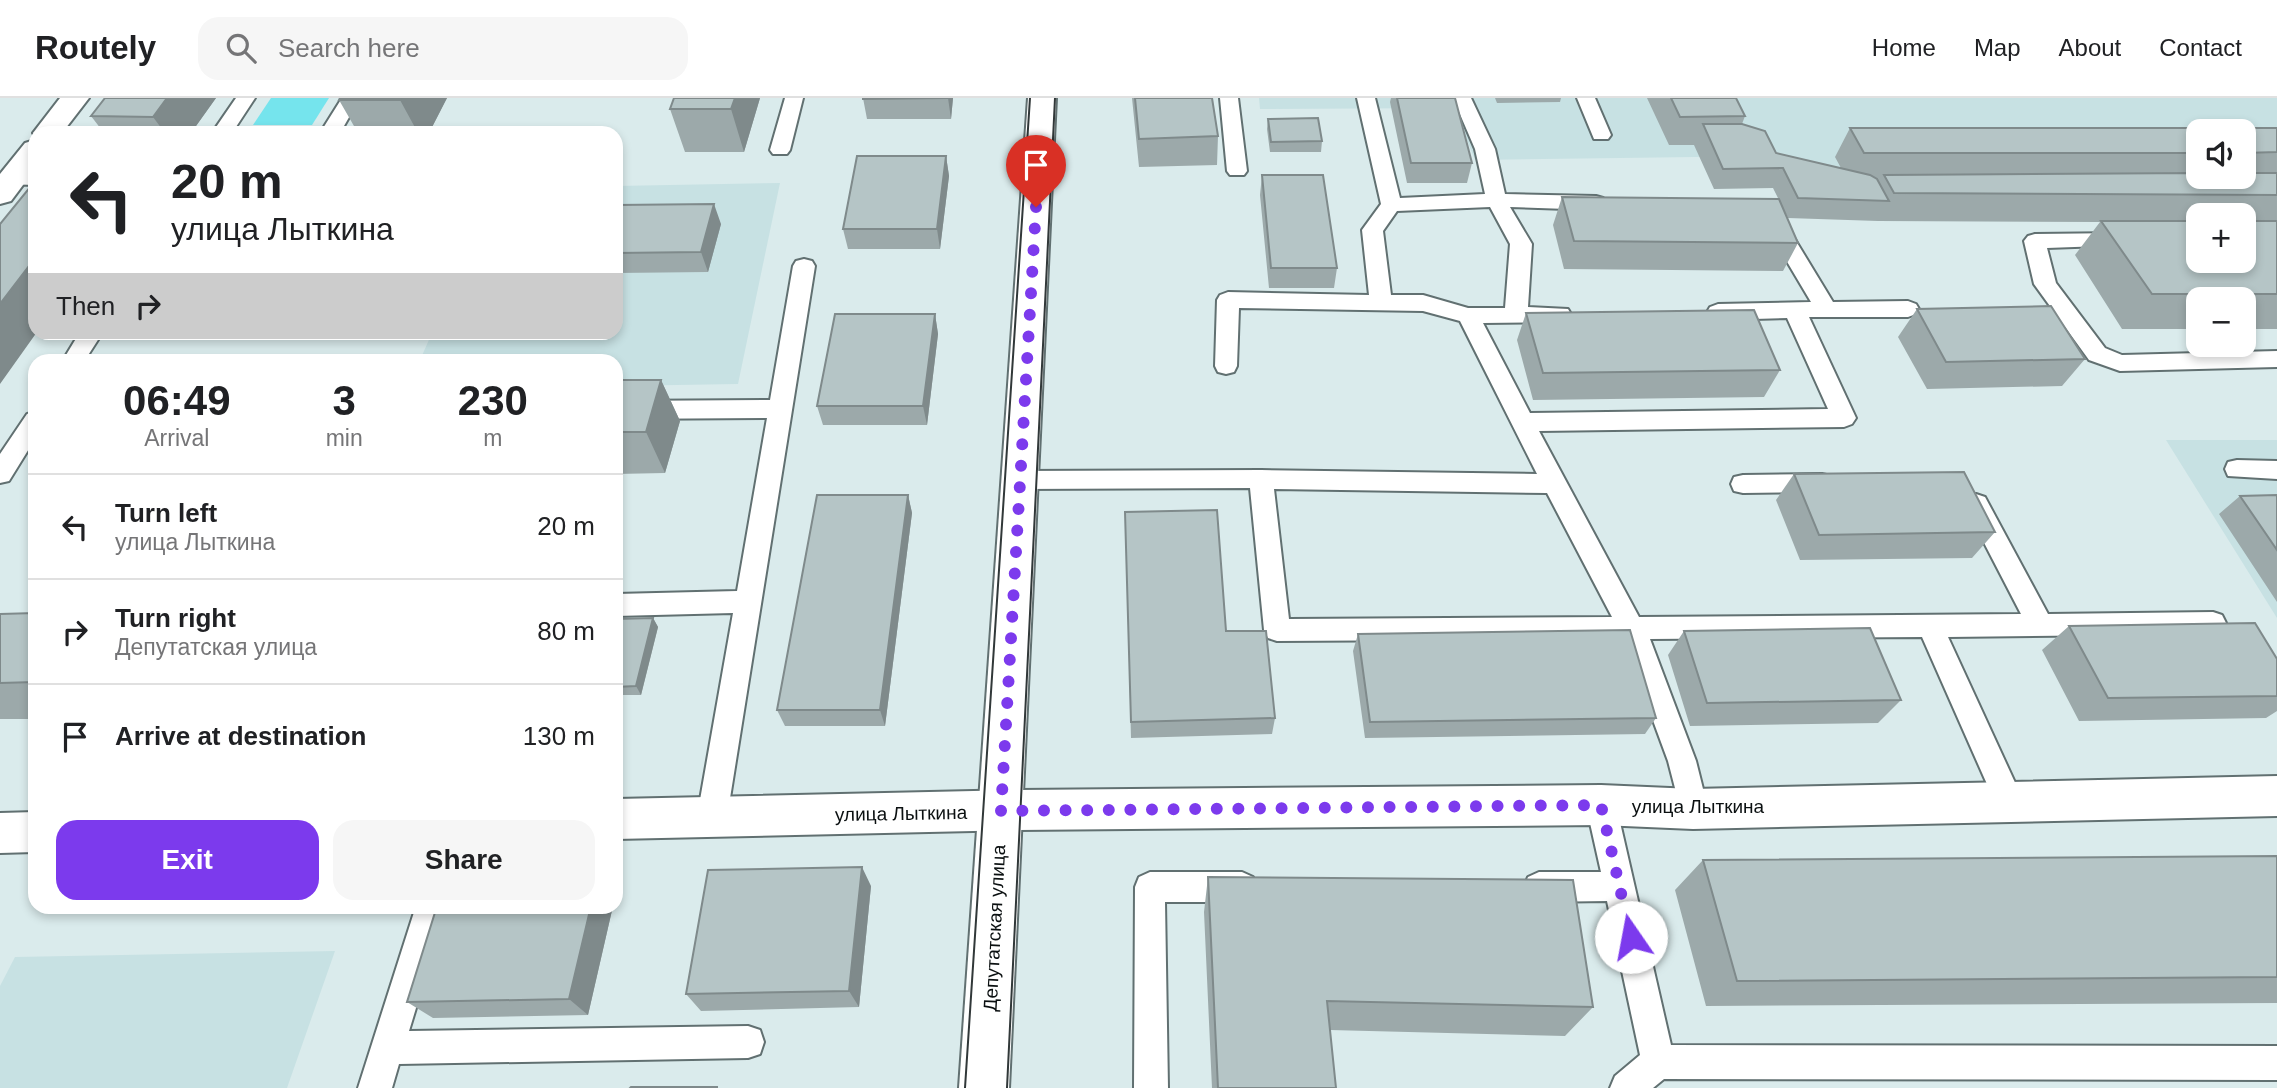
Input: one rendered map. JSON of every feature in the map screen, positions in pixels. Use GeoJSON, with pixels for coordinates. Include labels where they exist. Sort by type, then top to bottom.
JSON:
{"type":"FeatureCollection","features":[{"type":"Feature","properties":{"kind":"street"},"geometry":{"type":"LineString","coordinates":[[53,126],[75,98]]}},
{"type":"Feature","properties":{"kind":"street","name":"Депутатская улица"},"geometry":{"type":"LineString","coordinates":[[984,1088],[1042,98]]}},
{"type":"Feature","properties":{"kind":"street"},"geometry":{"type":"LineString","coordinates":[[15,184],[28,161]]}},
{"type":"Feature","properties":{"kind":"street","name":"улица Лыткина"},"geometry":{"type":"LineString","coordinates":[[623,819],[1001,811],[1601,805],[1693,809],[2277,796]]}},
{"type":"Feature","properties":{"kind":"street"},"geometry":{"type":"LineString","coordinates":[[0,833],[28,832]]}},
{"type":"Feature","properties":{"kind":"lane"},"geometry":{"type":"LineString","coordinates":[[227,126],[246,98]]}},
{"type":"Feature","properties":{"kind":"lane"},"geometry":{"type":"LineString","coordinates":[[334,126],[351,98]]}},
{"type":"Feature","properties":{"kind":"lane"},"geometry":{"type":"LineString","coordinates":[[780,150],[794,98]]}},
{"type":"Feature","properties":{"kind":"lane"},"geometry":{"type":"LineString","coordinates":[[1229,98],[1237,171]]}},
{"type":"Feature","properties":{"kind":"lane"},"geometry":{"type":"LineString","coordinates":[[1366,98],[1391,205]]}},
{"type":"Feature","properties":{"kind":"lane"},"geometry":{"type":"LineString","coordinates":[[1462,98],[1485,149],[1496,200],[1521,244],[1516,315]]}},
{"type":"Feature","properties":{"kind":"lane"},"geometry":{"type":"LineString","coordinates":[[1586,98],[1601,135]]}},
{"type":"Feature","properties":{"kind":"lane"},"geometry":{"type":"LineString","coordinates":[[1381,300],[1371,230],[1391,205],[1496,200],[1616,204]]}},
{"type":"Feature","properties":{"kind":"lane"},"geometry":{"type":"LineString","coordinates":[[1757,218],[1778,228],[1827,310]]}},
{"type":"Feature","properties":{"kind":"lane"},"geometry":{"type":"LineString","coordinates":[[2144,240],[2035,241],[2045,284],[2097,354],[2120,363],[2277,359]]}},
{"type":"Feature","properties":{"kind":"lane"},"geometry":{"type":"LineString","coordinates":[[712,817],[804,266]]}},
{"type":"Feature","properties":{"kind":"lane"},"geometry":{"type":"LineString","coordinates":[[1226,366],[1228,300],[1381,300],[1423,303],[1468,316],[1586,314]]}},
{"type":"Feature","properties":{"kind":"lane"},"geometry":{"type":"LineString","coordinates":[[1697,312],[1908,309]]}},
{"type":"Feature","properties":{"kind":"lane"},"geometry":{"type":"LineString","coordinates":[[1522,422],[1844,418],[1794,310]]}},
{"type":"Feature","properties":{"kind":"lane"},"geometry":{"type":"LineString","coordinates":[[1468,316],[1633,630],[1682,761],[1693,809]]}},
{"type":"Feature","properties":{"kind":"lane"},"geometry":{"type":"LineString","coordinates":[[623,410],[780,409]]}},
{"type":"Feature","properties":{"kind":"lane"},"geometry":{"type":"LineString","coordinates":[[0,474],[28,431]]}},
{"type":"Feature","properties":{"kind":"lane"},"geometry":{"type":"LineString","coordinates":[[2237,469],[2277,470]]}},
{"type":"Feature","properties":{"kind":"lane"},"geometry":{"type":"LineString","coordinates":[[1020,480],[1261,479],[1554,484]]}},
{"type":"Feature","properties":{"kind":"lane"},"geometry":{"type":"LineString","coordinates":[[1261,479],[1277,630],[1633,630],[2213,623]]}},
{"type":"Feature","properties":{"kind":"lane"},"geometry":{"type":"LineString","coordinates":[[1743,484],[1840,483]]}},
{"type":"Feature","properties":{"kind":"lane"},"geometry":{"type":"LineString","coordinates":[[1960,486],[1968,489],[2040,625]]}},
{"type":"Feature","properties":{"kind":"lane"},"geometry":{"type":"LineString","coordinates":[[623,605],[748,602]]}},
{"type":"Feature","properties":{"kind":"lane"},"geometry":{"type":"LineString","coordinates":[[1930,626],[2008,800]]}},
{"type":"Feature","properties":{"kind":"lane"},"geometry":{"type":"LineString","coordinates":[[1601,805],[1658,1062]]}},
{"type":"Feature","properties":{"kind":"lane"},"geometry":{"type":"LineString","coordinates":[[1506,887],[1620,886]]}},
{"type":"Feature","properties":{"kind":"lane"},"geometry":{"type":"LineString","coordinates":[[1151,1088],[1150,887],[1273,887]]}},
{"type":"Feature","properties":{"kind":"lane"},"geometry":{"type":"LineString","coordinates":[[375,1088],[429,914]]}},
{"type":"Feature","properties":{"kind":"lane"},"geometry":{"type":"LineString","coordinates":[[387,1048],[748,1042]]}},
{"type":"Feature","properties":{"kind":"lane"},"geometry":{"type":"LineString","coordinates":[[1626,1088],[1658,1062],[2277,1063]]}},
{"type":"Feature","properties":{"kind":"shaded area"},"geometry":{"type":"Polygon","coordinates":[[[271,98],[329,98],[312,125],[253,125],[271,98]]]}},
{"type":"Feature","properties":{"kind":"shaded area"},"geometry":{"type":"Polygon","coordinates":[[[1259,98],[2277,98],[2277,199],[1871,197],[1772,156],[1475,160],[1454,108],[1260,109],[1259,98]]]}},
{"type":"Feature","properties":{"kind":"shaded area"},"geometry":{"type":"Polygon","coordinates":[[[780,183],[738,384],[623,386],[623,354],[423,354],[429,340],[623,340],[623,186],[780,183]]]}},
{"type":"Feature","properties":{"kind":"shaded area"},"geometry":{"type":"Polygon","coordinates":[[[2166,440],[2277,440],[2277,618],[2166,440]]]}},
{"type":"Feature","properties":{"kind":"shaded area"},"geometry":{"type":"Polygon","coordinates":[[[335,951],[287,1088],[0,1088],[0,986],[15,957],[335,951]]]}},
{"type":"Feature","properties":{"kind":"building"},"geometry":{"type":"Polygon","coordinates":[[[105,98],[167,98],[153,117],[91,116],[105,98]]]}},
{"type":"Feature","properties":{"kind":"building"},"geometry":{"type":"Polygon","coordinates":[[[340,98],[401,98],[339,100],[340,98]]]}},
{"type":"Feature","properties":{"kind":"building"},"geometry":{"type":"Polygon","coordinates":[[[674,98],[735,98],[731,109],[670,109],[674,98]]]}},
{"type":"Feature","properties":{"kind":"building"},"geometry":{"type":"Polygon","coordinates":[[[863,98],[948,98],[863,99],[863,98]]]}},
{"type":"Feature","properties":{"kind":"building"},"geometry":{"type":"Polygon","coordinates":[[[1135,98],[1212,98],[1218,136],[1139,139],[1135,98]]]}},
{"type":"Feature","properties":{"kind":"building"},"geometry":{"type":"Polygon","coordinates":[[[1397,98],[1455,98],[1472,163],[1411,163],[1397,98]]]}},
{"type":"Feature","properties":{"kind":"building"},"geometry":{"type":"Polygon","coordinates":[[[1671,98],[1736,98],[1745,116],[1680,117],[1671,98]]]}},
{"type":"Feature","properties":{"kind":"building"},"geometry":{"type":"Polygon","coordinates":[[[1318,118],[1322,141],[1271,142],[1268,119],[1318,118]]]}},
{"type":"Feature","properties":{"kind":"building"},"geometry":{"type":"Polygon","coordinates":[[[1703,124],[1742,124],[1765,131],[1776,153],[1870,175],[1877,179],[1889,201],[1798,198],[1783,168],[1723,169],[1703,124]]]}},
{"type":"Feature","properties":{"kind":"building"},"geometry":{"type":"Polygon","coordinates":[[[1850,128],[2186,128],[2186,153],[1864,153],[1850,128]]]}},
{"type":"Feature","properties":{"kind":"building"},"geometry":{"type":"Polygon","coordinates":[[[2256,128],[2277,128],[2277,152],[2256,153],[2256,128]]]}},
{"type":"Feature","properties":{"kind":"building"},"geometry":{"type":"Polygon","coordinates":[[[857,156],[946,156],[937,229],[843,229],[857,156]]]}},
{"type":"Feature","properties":{"kind":"building"},"geometry":{"type":"Polygon","coordinates":[[[2186,173],[2186,189],[2256,189],[2256,173],[2277,173],[2277,195],[1894,193],[1884,175],[2186,173]]]}},
{"type":"Feature","properties":{"kind":"building"},"geometry":{"type":"Polygon","coordinates":[[[1262,175],[1323,175],[1337,268],[1271,268],[1262,175]]]}},
{"type":"Feature","properties":{"kind":"building"},"geometry":{"type":"Polygon","coordinates":[[[28,190],[28,267],[0,304],[0,224],[28,190]]]}},
{"type":"Feature","properties":{"kind":"building"},"geometry":{"type":"Polygon","coordinates":[[[1562,197],[1779,199],[1798,243],[1574,241],[1562,197]]]}},
{"type":"Feature","properties":{"kind":"building"},"geometry":{"type":"Polygon","coordinates":[[[714,204],[701,252],[623,253],[623,205],[714,204]]]}},
{"type":"Feature","properties":{"kind":"building"},"geometry":{"type":"Polygon","coordinates":[[[2101,221],[2186,221],[2186,273],[2256,273],[2256,221],[2277,221],[2277,294],[2256,294],[2256,287],[2186,287],[2186,294],[2152,294],[2101,221]]]}},
{"type":"Feature","properties":{"kind":"building"},"geometry":{"type":"Polygon","coordinates":[[[2051,306],[2085,359],[1946,362],[1917,309],[2051,306]]]}},
{"type":"Feature","properties":{"kind":"building"},"geometry":{"type":"Polygon","coordinates":[[[1754,310],[1780,370],[1543,373],[1526,313],[1754,310]]]}},
{"type":"Feature","properties":{"kind":"building"},"geometry":{"type":"Polygon","coordinates":[[[835,314],[935,314],[923,406],[817,406],[835,314]]]}},
{"type":"Feature","properties":{"kind":"building"},"geometry":{"type":"Polygon","coordinates":[[[623,380],[661,380],[646,432],[623,432],[623,380]]]}},
{"type":"Feature","properties":{"kind":"building"},"geometry":{"type":"Polygon","coordinates":[[[1964,472],[1995,532],[1819,535],[1794,474],[1964,472]]]}},
{"type":"Feature","properties":{"kind":"building"},"geometry":{"type":"Polygon","coordinates":[[[817,495],[908,495],[880,710],[777,710],[817,495]]]}},
{"type":"Feature","properties":{"kind":"building"},"geometry":{"type":"Polygon","coordinates":[[[2277,495],[2277,550],[2240,496],[2277,495]]]}},
{"type":"Feature","properties":{"kind":"building"},"geometry":{"type":"Polygon","coordinates":[[[1217,510],[1226,631],[1266,631],[1275,718],[1131,722],[1125,512],[1217,510]]]}},
{"type":"Feature","properties":{"kind":"building"},"geometry":{"type":"Polygon","coordinates":[[[28,613],[28,682],[0,683],[0,614],[28,613]]]}},
{"type":"Feature","properties":{"kind":"building"},"geometry":{"type":"Polygon","coordinates":[[[653,618],[636,686],[623,687],[623,619],[653,618]]]}},
{"type":"Feature","properties":{"kind":"building"},"geometry":{"type":"Polygon","coordinates":[[[2255,623],[2277,659],[2277,696],[2108,698],[2069,626],[2255,623]]]}},
{"type":"Feature","properties":{"kind":"building"},"geometry":{"type":"Polygon","coordinates":[[[1870,628],[1901,700],[1707,703],[1684,631],[1870,628]]]}},
{"type":"Feature","properties":{"kind":"building"},"geometry":{"type":"Polygon","coordinates":[[[1630,630],[1656,718],[1370,722],[1358,634],[1630,630]]]}},
{"type":"Feature","properties":{"kind":"building"},"geometry":{"type":"Polygon","coordinates":[[[2277,856],[2277,977],[1737,981],[1703,860],[2277,856]]]}},
{"type":"Feature","properties":{"kind":"building"},"geometry":{"type":"Polygon","coordinates":[[[862,867],[849,991],[686,994],[708,870],[862,867]]]}},
{"type":"Feature","properties":{"kind":"building"},"geometry":{"type":"Polygon","coordinates":[[[1208,877],[1573,880],[1593,1007],[1327,1001],[1336,1088],[1218,1088],[1208,877]]]}},
{"type":"Feature","properties":{"kind":"building"},"geometry":{"type":"Polygon","coordinates":[[[434,914],[589,914],[569,999],[407,1002],[434,914]]]}},
{"type":"Feature","properties":{"kind":"building"},"geometry":{"type":"Polygon","coordinates":[[[717,1087],[717,1088],[630,1088],[717,1087]]]}},
{"type":"Feature","properties":{"kind":"tram line"},"geometry":{"type":"LineString","coordinates":[[965,1088],[1030,98]]}},
{"type":"Feature","properties":{"kind":"tram line"},"geometry":{"type":"LineString","coordinates":[[1007,1088],[1055,98]]}},
{"type":"Feature","properties":{"kind":"route"},"geometry":{"type":"LineString","coordinates":[[1036,207],[1001,811],[1601,805],[1631,937]]}}]}
